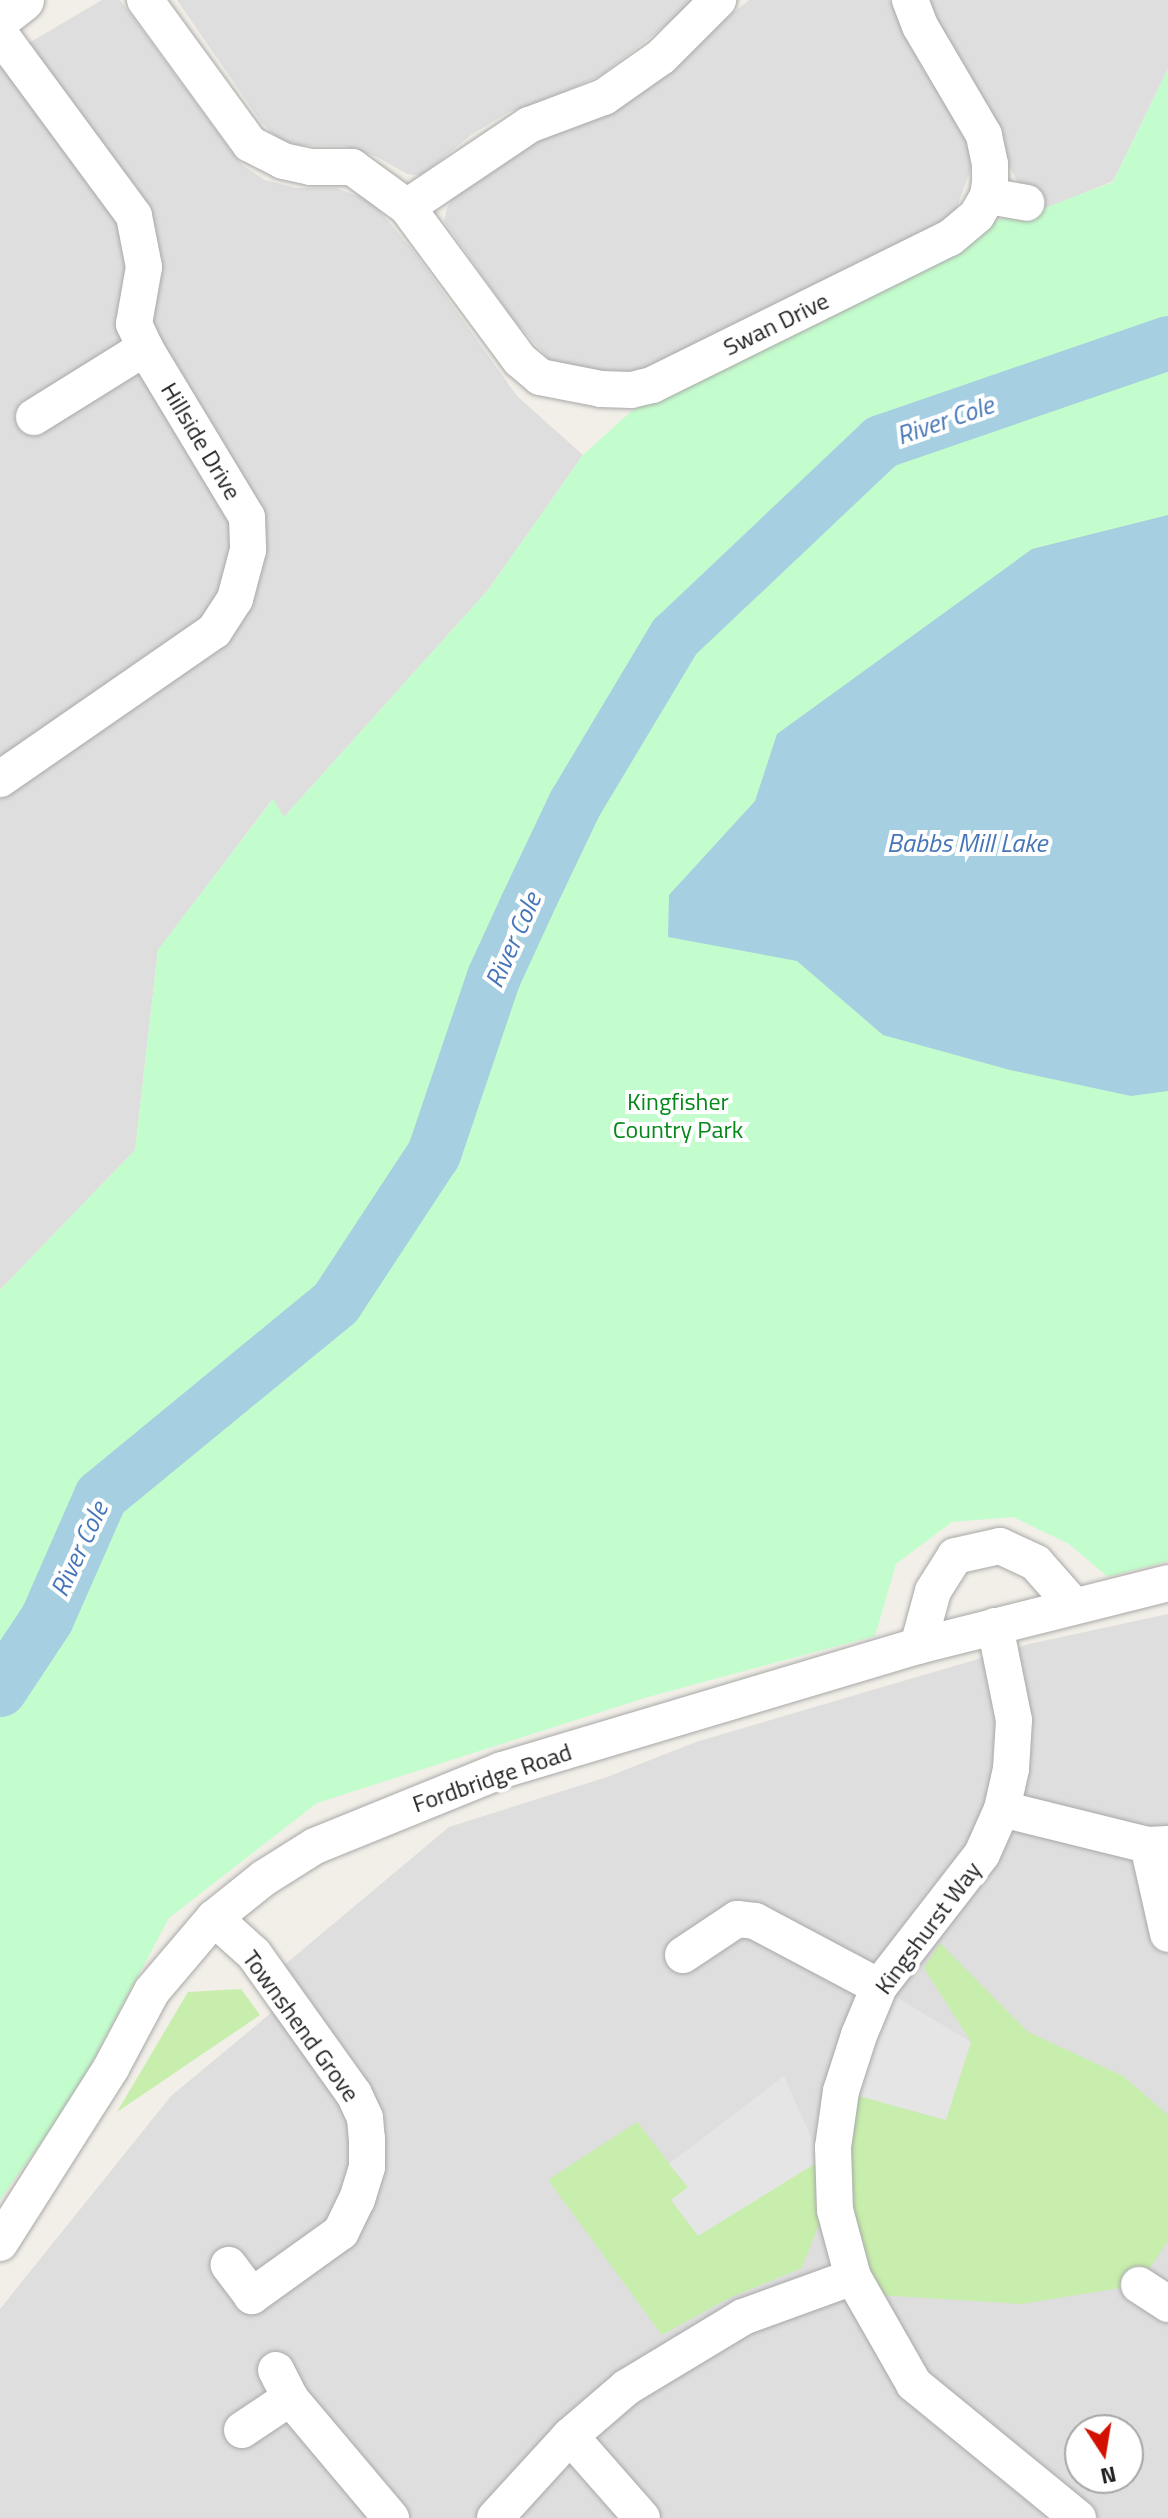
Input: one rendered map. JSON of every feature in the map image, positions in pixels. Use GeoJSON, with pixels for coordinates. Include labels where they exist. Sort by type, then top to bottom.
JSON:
{"type":"FeatureCollection","features":[{"type":"Feature","properties":{"kind":"street"},"geometry":{"type":"LineString","coordinates":[[0,17],[22,0]]}},
{"type":"Feature","properties":{"kind":"street","name":"Swan Drive"},"geometry":{"type":"LineString","coordinates":[[145,0],[250,144],[283,161],[311,167],[352,167],[407,207],[520,360],[540,377],[568,385],[631,390],[652,385],[950,238],[971,221],[988,196]]}},
{"type":"Feature","properties":{"kind":"street"},"geometry":{"type":"LineString","coordinates":[[407,207],[529,125],[604,97],[661,57],[718,0]]}},
{"type":"Feature","properties":{"kind":"street"},"geometry":{"type":"LineString","coordinates":[[910,0],[920,26],[984,135],[990,164],[988,196],[1026,203]]}},
{"type":"Feature","properties":{"kind":"street","name":"Hillside Drive"},"geometry":{"type":"LineString","coordinates":[[0,34],[134,216],[144,267],[134,324],[145,348],[247,517],[248,550],[235,599],[214,631],[0,779]]}},
{"type":"Feature","properties":{"kind":"street"},"geometry":{"type":"LineString","coordinates":[[34,417],[145,348]]}},
{"type":"Feature","properties":{"kind":"street"},"geometry":{"type":"LineString","coordinates":[[918,1646],[933,1591],[955,1556],[1000,1546],[1036,1563],[1073,1605]]}},
{"type":"Feature","properties":{"kind":"street","name":"Fordbridge Road"},"geometry":{"type":"LineString","coordinates":[[0,2243],[111,2068],[152,1991],[214,1918],[264,1878],[345,1831],[502,1770],[918,1646],[1168,1583]]}},
{"type":"Feature","properties":{"kind":"street","name":"Kingshurst Way"},"geometry":{"type":"LineString","coordinates":[[995,1626],[1014,1720],[1011,1769],[1002,1809],[982,1854],[879,1987],[841,2091],[833,2147],[835,2210],[853,2277],[914,2384],[1078,2518]]}},
{"type":"Feature","properties":{"kind":"street"},"geometry":{"type":"LineString","coordinates":[[1002,1809],[1158,1845],[1168,1934]]}},
{"type":"Feature","properties":{"kind":"street","name":"Townshend Grove"},"geometry":{"type":"LineString","coordinates":[[214,1918],[254,1954],[354,2094],[365,2118],[367,2139],[367,2167],[357,2199],[341,2232],[252,2296],[229,2265]]}},
{"type":"Feature","properties":{"kind":"street"},"geometry":{"type":"LineString","coordinates":[[683,1955],[737,1919],[755,1921],[879,1987]]}},
{"type":"Feature","properties":{"kind":"street"},"geometry":{"type":"LineString","coordinates":[[495,2518],[570,2436],[627,2387],[743,2317],[853,2277]]}},
{"type":"Feature","properties":{"kind":"street"},"geometry":{"type":"LineString","coordinates":[[242,2430],[283,2384],[391,2518]]}},
{"type":"Feature","properties":{"kind":"street"},"geometry":{"type":"LineString","coordinates":[[570,2436],[642,2518]]}},
{"type":"Feature","properties":{"kind":"shaded area"},"geometry":{"type":"Polygon","coordinates":[[[102,0],[120,0],[241,164],[265,180],[296,188],[336,188],[371,201],[415,253],[517,396],[583,455],[488,590],[284,817],[272,800],[158,950],[135,1150],[0,1290],[0,60],[102,0]]]}},
{"type":"Feature","properties":{"kind":"shaded area"},"geometry":{"type":"Polygon","coordinates":[[[177,0],[692,0],[670,22],[603,74],[552,98],[509,112],[471,135],[421,176],[407,174],[375,156],[344,146],[296,145],[278,139],[261,122],[177,0]]]}},
{"type":"Feature","properties":{"kind":"shaded area"},"geometry":{"type":"Polygon","coordinates":[[[749,0],[889,0],[971,146],[970,171],[952,221],[643,373],[613,378],[557,368],[513,319],[444,221],[447,208],[453,197],[515,151],[626,100],[749,0]]]}},
{"type":"Feature","properties":{"kind":"shaded area"},"geometry":{"type":"Polygon","coordinates":[[[925,0],[1168,0],[1168,69],[1113,181],[1034,213],[1039,189],[1019,184],[1004,157],[989,107],[941,38],[925,0]]]}},
{"type":"Feature","properties":{"kind":"shaded area"},"geometry":{"type":"Polygon","coordinates":[[[1168,1614],[1168,2518],[0,2518],[0,2309],[171,2096],[271,2013],[277,1971],[449,1827],[607,1777],[696,1742],[1029,1644],[1168,1614]]]}},
{"type":"Feature","properties":{"kind":"shaded area"},"geometry":{"type":"Polygon","coordinates":[[[879,1987],[971,2042],[946,2120],[841,2091],[879,1987]]]}},
{"type":"Feature","properties":{"kind":"shaded area"},"geometry":{"type":"Polygon","coordinates":[[[784,2076],[821,2160],[698,2236],[671,2200],[688,2187],[669,2164],[784,2076]]]}},
{"type":"Feature","properties":{"kind":"green space","name":"Kingfisher Country Park"},"geometry":{"type":"Polygon","coordinates":[[[1168,69],[1168,1561],[1108,1577],[1069,1544],[1013,1517],[952,1522],[896,1564],[875,1636],[648,1697],[317,1803],[169,1918],[74,2096],[0,2200],[0,1290],[135,1150],[158,950],[273,799],[284,817],[488,590],[583,455],[637,406],[958,246],[998,220],[1034,212],[1113,182],[1168,69]]]}},
{"type":"Feature","properties":{"kind":"green space"},"geometry":{"type":"Polygon","coordinates":[[[940,1943],[1028,2032],[1123,2076],[1168,2115],[1168,2241],[1139,2285],[1021,2304],[878,2295],[853,2277],[841,2091],[945,2120],[971,2042],[924,1968],[940,1943]]]}},
{"type":"Feature","properties":{"kind":"green space"},"geometry":{"type":"Polygon","coordinates":[[[241,1989],[260,2015],[117,2112],[188,1992],[241,1989]]]}},
{"type":"Feature","properties":{"kind":"green space"},"geometry":{"type":"Polygon","coordinates":[[[637,2122],[688,2187],[821,2160],[823,2214],[802,2268],[727,2299],[662,2335],[548,2180],[637,2122]]]}},
{"type":"Feature","properties":{"kind":"water","name":"Babbs Mill Lake"},"geometry":{"type":"Polygon","coordinates":[[[1168,515],[1168,1091],[1131,1096],[1010,1070],[883,1035],[797,961],[668,937],[669,895],[755,801],[777,734],[1032,549],[1168,515]]]}},
{"type":"Feature","properties":{"kind":"waterway","name":"River Cole"},"geometry":{"type":"LineString","coordinates":[[0,1690],[47,1619],[101,1496],[336,1303],[434,1154],[494,977],[527,905],[575,804],[675,637],[881,442],[1168,343]]}}]}
